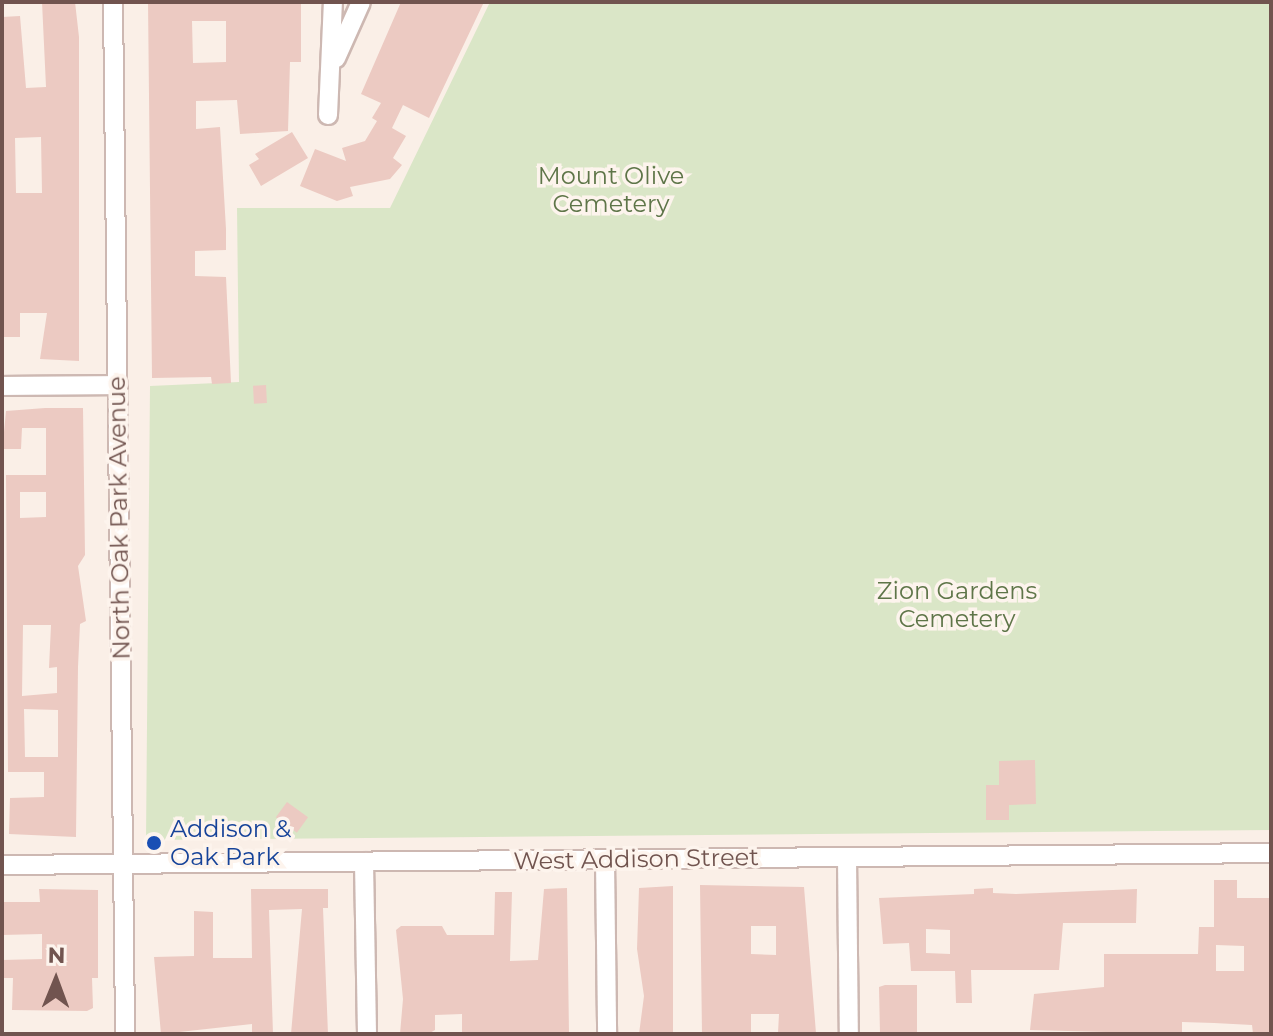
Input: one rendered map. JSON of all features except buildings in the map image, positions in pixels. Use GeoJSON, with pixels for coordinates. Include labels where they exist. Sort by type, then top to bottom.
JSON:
{"type":"FeatureCollection","features":[{"type":"Feature","properties":{"kind":"street","name":"North Oak Park Avenue"},"geometry":{"type":"LineString","coordinates":[[113,2],[125,1034]]}},
{"type":"Feature","properties":{"kind":"street"},"geometry":{"type":"LineString","coordinates":[[328,115],[333,64],[333,2]]}},
{"type":"Feature","properties":{"kind":"street"},"geometry":{"type":"LineString","coordinates":[[333,64],[361,2]]}},
{"type":"Feature","properties":{"kind":"street"},"geometry":{"type":"LineString","coordinates":[[2,386],[118,385]]}},
{"type":"Feature","properties":{"kind":"street","name":"West Addison Street"},"geometry":{"type":"LineString","coordinates":[[2,865],[1271,853]]}},
{"type":"Feature","properties":{"kind":"street"},"geometry":{"type":"LineString","coordinates":[[847,857],[849,1034]]}},
{"type":"Feature","properties":{"kind":"street"},"geometry":{"type":"LineString","coordinates":[[605,860],[607,1034]]}},
{"type":"Feature","properties":{"kind":"street"},"geometry":{"type":"LineString","coordinates":[[364,862],[367,1034]]}},
{"type":"Feature","properties":{"kind":"green space"},"geometry":{"type":"Polygon","coordinates":[[[490,2],[1271,2],[1271,830],[146,840],[150,386],[239,382],[237,208],[390,208],[490,2]]]}},
{"type":"Feature","properties":{"kind":"place","name":"Addison & Oak Park"},"geometry":{"type":"Point","coordinates":[154,843]}},
{"type":"Feature","properties":{"kind":"park label","name":"Mount Olive Cemetery"},"geometry":{"type":"Point","coordinates":[611,190]}},
{"type":"Feature","properties":{"kind":"park label","name":"Zion Gardens Cemetery"},"geometry":{"type":"Point","coordinates":[957,605]}}]}
